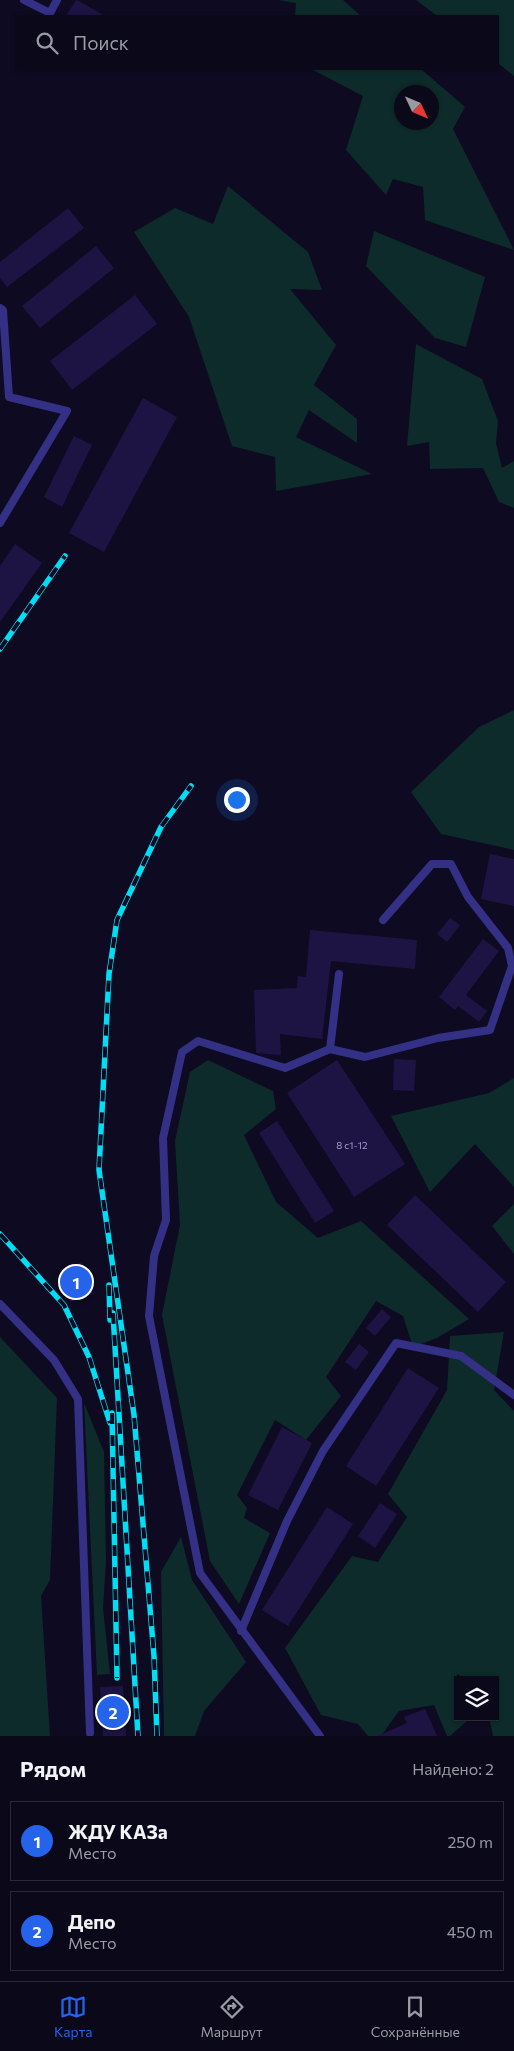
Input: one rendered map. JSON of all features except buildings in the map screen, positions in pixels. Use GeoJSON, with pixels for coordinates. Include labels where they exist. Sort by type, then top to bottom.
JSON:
{"type":"FeatureCollection","features":[{"type":"Feature","properties":{"kind":"lane"},"geometry":{"type":"LineString","coordinates":[[24,0],[50,13],[57,0]]}},
{"type":"Feature","properties":{"kind":"lane"},"geometry":{"type":"LineString","coordinates":[[0,308],[3,310],[9,397],[67,411],[0,523]]}},
{"type":"Feature","properties":{"kind":"lane"},"geometry":{"type":"LineString","coordinates":[[320,1736],[200,1573],[149,1316],[154,1256],[166,1220],[164,1138],[182,1052],[198,1041],[285,1068],[330,1050],[365,1057],[438,1038],[490,1030],[512,966],[508,948],[468,897],[451,864],[432,864],[383,920]]}},
{"type":"Feature","properties":{"kind":"lane"},"geometry":{"type":"LineString","coordinates":[[330,1050],[339,974]]}},
{"type":"Feature","properties":{"kind":"lane"},"geometry":{"type":"LineString","coordinates":[[0,1304],[54,1360],[78,1398],[90,1733]]}},
{"type":"Feature","properties":{"kind":"lane"},"geometry":{"type":"LineString","coordinates":[[241,1631],[287,1521],[323,1451],[396,1343],[461,1356],[514,1395]]}},
{"type":"Feature","properties":{"kind":"green space"},"geometry":{"type":"Polygon","coordinates":[[[278,0],[343,0],[360,15],[295,15],[296,3],[278,0]]]}},
{"type":"Feature","properties":{"kind":"green space"},"geometry":{"type":"Polygon","coordinates":[[[416,0],[514,0],[514,76],[499,64],[499,15],[436,15],[416,0]]]}},
{"type":"Feature","properties":{"kind":"green space"},"geometry":{"type":"Polygon","coordinates":[[[313,70],[422,70],[465,107],[453,129],[514,250],[425,220],[423,187],[393,179],[386,195],[346,150],[363,96],[313,70]]]}},
{"type":"Feature","properties":{"kind":"green space"},"geometry":{"type":"Polygon","coordinates":[[[228,186],[308,252],[322,290],[290,289],[336,345],[314,385],[357,419],[357,443],[309,410],[296,437],[372,474],[276,491],[275,457],[232,446],[189,317],[134,232],[175,208],[213,224],[228,186]]]}},
{"type":"Feature","properties":{"kind":"green space"},"geometry":{"type":"Polygon","coordinates":[[[374,231],[485,277],[466,347],[435,338],[366,266],[374,231]]]}},
{"type":"Feature","properties":{"kind":"green space"},"geometry":{"type":"Polygon","coordinates":[[[416,344],[482,379],[498,421],[496,443],[502,468],[514,461],[514,508],[499,502],[483,468],[430,469],[429,442],[407,446],[416,344]]]}},
{"type":"Feature","properties":{"kind":"green space"},"geometry":{"type":"Polygon","coordinates":[[[514,710],[514,850],[441,834],[411,792],[479,727],[514,710]]]}},
{"type":"Feature","properties":{"kind":"green space"},"geometry":{"type":"Polygon","coordinates":[[[208,1060],[273,1091],[276,1109],[244,1135],[276,1202],[318,1238],[361,1221],[469,1319],[437,1338],[413,1347],[403,1316],[376,1301],[326,1377],[341,1396],[306,1440],[275,1420],[237,1495],[247,1508],[244,1518],[270,1533],[239,1604],[210,1561],[162,1315],[180,1225],[175,1141],[190,1072],[208,1060]]]}},
{"type":"Feature","properties":{"kind":"green space"},"geometry":{"type":"Polygon","coordinates":[[[514,1078],[514,1187],[475,1144],[430,1192],[391,1116],[489,1093],[514,1078]]]}},
{"type":"Feature","properties":{"kind":"green space"},"geometry":{"type":"Polygon","coordinates":[[[514,1204],[514,1254],[492,1226],[514,1204]]]}},
{"type":"Feature","properties":{"kind":"green space"},"geometry":{"type":"Polygon","coordinates":[[[504,1332],[494,1390],[514,1411],[514,1736],[493,1736],[490,1721],[499,1721],[499,1676],[460,1676],[457,1674],[457,1676],[454,1676],[454,1721],[467,1721],[450,1736],[447,1736],[434,1705],[399,1711],[381,1736],[368,1736],[358,1724],[321,1715],[285,1648],[352,1556],[378,1562],[407,1517],[388,1494],[447,1390],[450,1336],[504,1332]]]}},
{"type":"Feature","properties":{"kind":"green space"},"geometry":{"type":"Polygon","coordinates":[[[0,1337],[57,1398],[50,1580],[41,1596],[50,1736],[0,1736],[0,1337]]]}},
{"type":"Feature","properties":{"kind":"green space"},"geometry":{"type":"Polygon","coordinates":[[[84,1403],[104,1452],[106,1562],[103,1608],[110,1674],[97,1675],[84,1403]]]}},
{"type":"Feature","properties":{"kind":"green space"},"geometry":{"type":"Polygon","coordinates":[[[181,1537],[192,1580],[246,1662],[204,1711],[195,1736],[164,1736],[161,1572],[181,1537]]]}},
{"type":"Feature","properties":{"kind":"railway"},"geometry":{"type":"LineString","coordinates":[[0,649],[65,556]]}},
{"type":"Feature","properties":{"kind":"railway"},"geometry":{"type":"LineString","coordinates":[[157,1736],[154,1656],[134,1415],[99,1170],[109,974],[117,920],[161,827],[191,786]]}},
{"type":"Feature","properties":{"kind":"railway"},"geometry":{"type":"LineString","coordinates":[[0,1234],[64,1305],[89,1357],[110,1423]]}},
{"type":"Feature","properties":{"kind":"railway"},"geometry":{"type":"LineString","coordinates":[[109,1285],[110,1320]]}},
{"type":"Feature","properties":{"kind":"railway"},"geometry":{"type":"LineString","coordinates":[[113,1313],[138,1736]]}},
{"type":"Feature","properties":{"kind":"railway"},"geometry":{"type":"LineString","coordinates":[[112,1413],[117,1678]]}},
{"type":"Feature","properties":{"kind":"place","name":"ЖДУ КАЗа"},"geometry":{"type":"Point","coordinates":[76,1282]}},
{"type":"Feature","properties":{"kind":"place","name":"Депо"},"geometry":{"type":"Point","coordinates":[113,1712]}}]}
